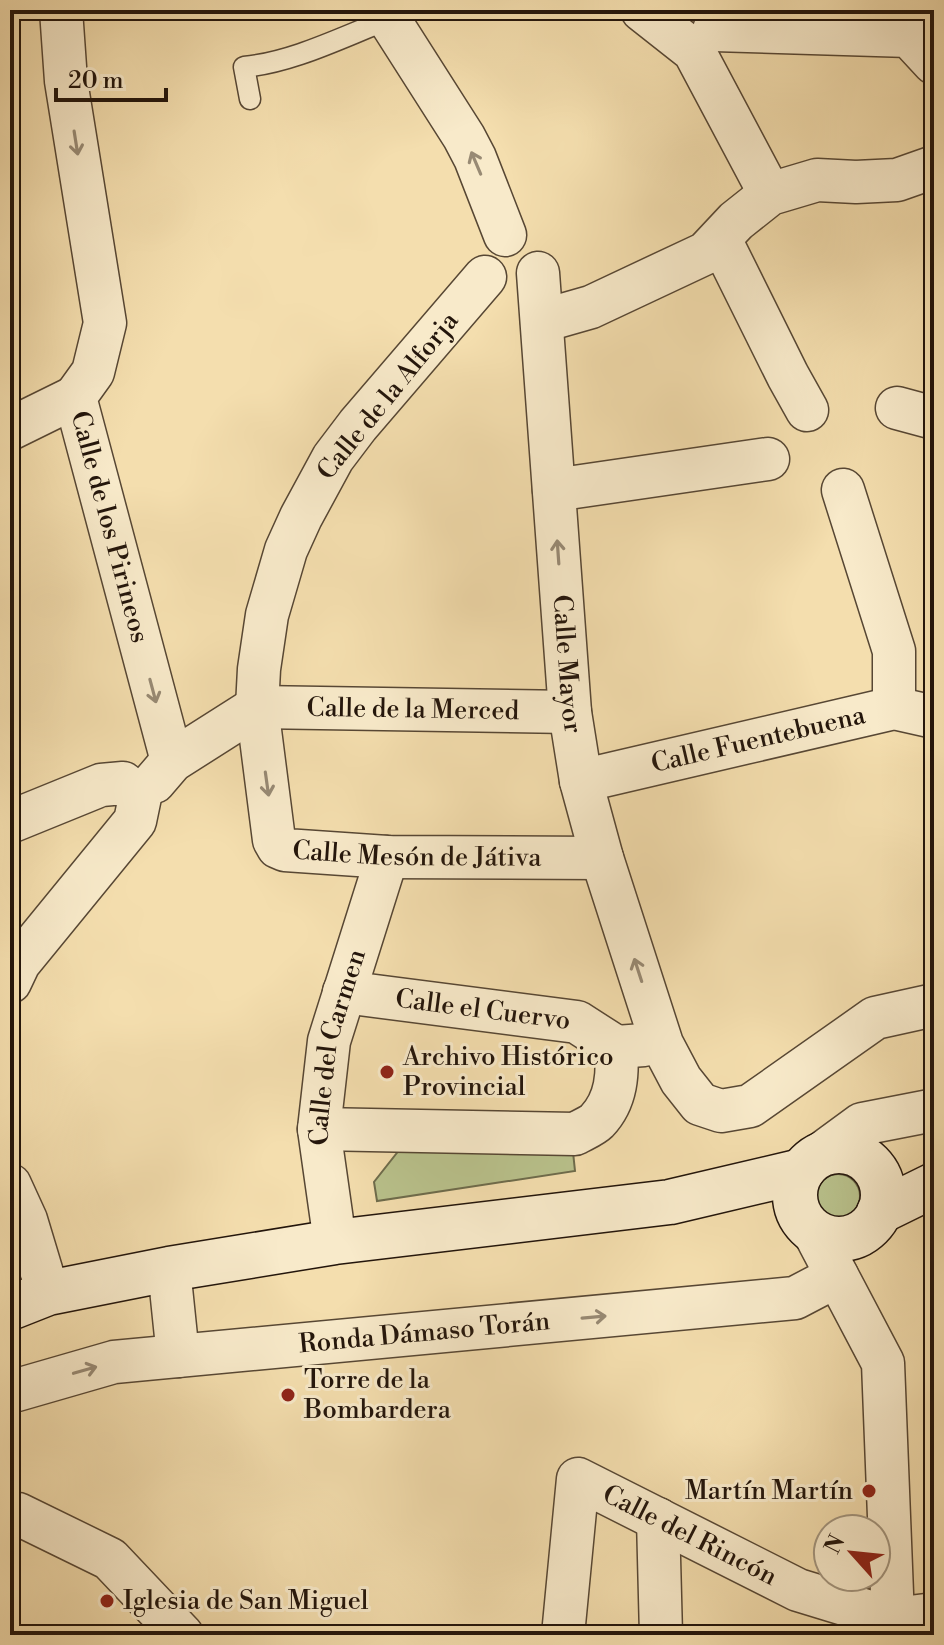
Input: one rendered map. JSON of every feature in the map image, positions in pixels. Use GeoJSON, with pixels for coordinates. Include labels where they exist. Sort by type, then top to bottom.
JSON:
{"type":"FeatureCollection","features":[{"type":"Feature","properties":{"kind":"main road"},"geometry":{"type":"LineString","coordinates":[[29,1301],[169,1269],[335,1242],[934,1168]]}},
{"type":"Feature","properties":{"kind":"main road"},"geometry":{"type":"LineString","coordinates":[[838,1179],[934,1185]]}},
{"type":"Feature","properties":{"kind":"street","name":"Calle de los Pirineos"},"geometry":{"type":"LineString","coordinates":[[61,10],[66,81],[105,323],[93,372],[75,397],[172,761]]}},
{"type":"Feature","properties":{"kind":"street"},"geometry":{"type":"LineString","coordinates":[[642,10],[710,30],[909,36],[934,63]]}},
{"type":"Feature","properties":{"kind":"street"},"geometry":{"type":"LineString","coordinates":[[386,14],[464,137],[505,235]]}},
{"type":"Feature","properties":{"kind":"street"},"geometry":{"type":"LineString","coordinates":[[710,30],[770,194]]}},
{"type":"Feature","properties":{"kind":"street"},"geometry":{"type":"LineString","coordinates":[[542,321],[591,307],[706,253],[736,221],[770,194],[817,180],[897,180],[934,167]]}},
{"type":"Feature","properties":{"kind":"street"},"geometry":{"type":"LineString","coordinates":[[505,235],[517,235],[533,245],[538,254],[538,273],[533,282],[516,292],[498,290],[485,277],[482,268],[485,250],[490,242],[505,235]]}},
{"type":"Feature","properties":{"kind":"street"},"geometry":{"type":"LineString","coordinates":[[720,239],[807,410]]}},
{"type":"Feature","properties":{"kind":"street","name":"Calle Mayor"},"geometry":{"type":"LineString","coordinates":[[538,273],[570,712],[581,781],[602,858],[662,1044]]}},
{"type":"Feature","properties":{"kind":"street","name":"Calle de la Alforja"},"geometry":{"type":"LineString","coordinates":[[257,707],[267,615],[286,550],[316,486],[358,425],[485,277]]}},
{"type":"Feature","properties":{"kind":"street"},"geometry":{"type":"LineString","coordinates":[[10,429],[75,397]]}},
{"type":"Feature","properties":{"kind":"street"},"geometry":{"type":"LineString","coordinates":[[554,490],[768,459]]}},
{"type":"Feature","properties":{"kind":"street"},"geometry":{"type":"LineString","coordinates":[[843,490],[914,713]]}},
{"type":"Feature","properties":{"kind":"street"},"geometry":{"type":"LineString","coordinates":[[10,822],[120,791],[257,707]]}},
{"type":"Feature","properties":{"kind":"street","name":"Calle de la Merced"},"geometry":{"type":"LineString","coordinates":[[257,707],[570,712]]}},
{"type":"Feature","properties":{"kind":"street","name":"Calle Mesón de Játiva"},"geometry":{"type":"LineString","coordinates":[[257,707],[274,840],[278,847],[387,857],[602,858]]}},
{"type":"Feature","properties":{"kind":"street","name":"Calle Fuentebuena"},"geometry":{"type":"LineString","coordinates":[[581,781],[914,713]]}},
{"type":"Feature","properties":{"kind":"street"},"geometry":{"type":"LineString","coordinates":[[10,982],[19,963],[135,821],[120,791]]}},
{"type":"Feature","properties":{"kind":"street","name":"Calle del Carmen"},"geometry":{"type":"LineString","coordinates":[[335,1242],[319,1129],[329,1041],[387,857]]}},
{"type":"Feature","properties":{"kind":"street","name":"Calle el Cuervo"},"geometry":{"type":"LineString","coordinates":[[344,992],[577,1022],[616,1047]]}},
{"type":"Feature","properties":{"kind":"street"},"geometry":{"type":"LineString","coordinates":[[319,1129],[575,1134],[596,1122],[609,1102],[618,1076],[616,1047],[662,1044],[681,1080],[700,1104],[721,1111],[750,1106],[875,1018],[934,1005]]}},
{"type":"Feature","properties":{"kind":"street"},"geometry":{"type":"LineString","coordinates":[[934,1110],[838,1179],[837,1276],[883,1363],[892,1627],[934,1614]]}},
{"type":"Feature","properties":{"kind":"street"},"geometry":{"type":"LineString","coordinates":[[10,1185],[26,1220],[29,1301]]}},
{"type":"Feature","properties":{"kind":"street"},"geometry":{"type":"LineString","coordinates":[[169,1269],[178,1356]]}},
{"type":"Feature","properties":{"kind":"street","name":"Ronda Dámaso Torán"},"geometry":{"type":"LineString","coordinates":[[10,1392],[114,1362],[795,1298],[837,1276]]}},
{"type":"Feature","properties":{"kind":"street","name":"Calle del Rincón"},"geometry":{"type":"LineString","coordinates":[[563,1635],[578,1479],[798,1590],[892,1627]]}},
{"type":"Feature","properties":{"kind":"street"},"geometry":{"type":"LineString","coordinates":[[10,1514],[18,1514],[110,1559],[182,1635]]}},
{"type":"Feature","properties":{"kind":"street"},"geometry":{"type":"LineString","coordinates":[[658,1519],[661,1635]]}},
{"type":"Feature","properties":{"kind":"lane"},"geometry":{"type":"LineString","coordinates":[[250,99],[244,67],[263,65],[303,53],[386,14]]}},
{"type":"Feature","properties":{"kind":"green space"},"geometry":{"type":"Polygon","coordinates":[[[400,1149],[573,1152],[575,1171],[377,1201],[374,1182],[400,1149]]]}},
{"type":"Feature","properties":{"kind":"green space"},"geometry":{"type":"Polygon","coordinates":[[[838,1174],[854,1180],[860,1196],[854,1212],[838,1218],[822,1212],[816,1196],[822,1180],[838,1174]]]}},
{"type":"Feature","properties":{"kind":"place","name":"Archivo Histórico Provincial"},"geometry":{"type":"Point","coordinates":[387,1072]}},
{"type":"Feature","properties":{"kind":"place","name":"Torre de la Bombardera"},"geometry":{"type":"Point","coordinates":[288,1395]}},
{"type":"Feature","properties":{"kind":"place","name":"Martín Martín"},"geometry":{"type":"Point","coordinates":[869,1491]}},
{"type":"Feature","properties":{"kind":"place","name":"Iglesia de San Miguel"},"geometry":{"type":"Point","coordinates":[107,1601]}}]}
